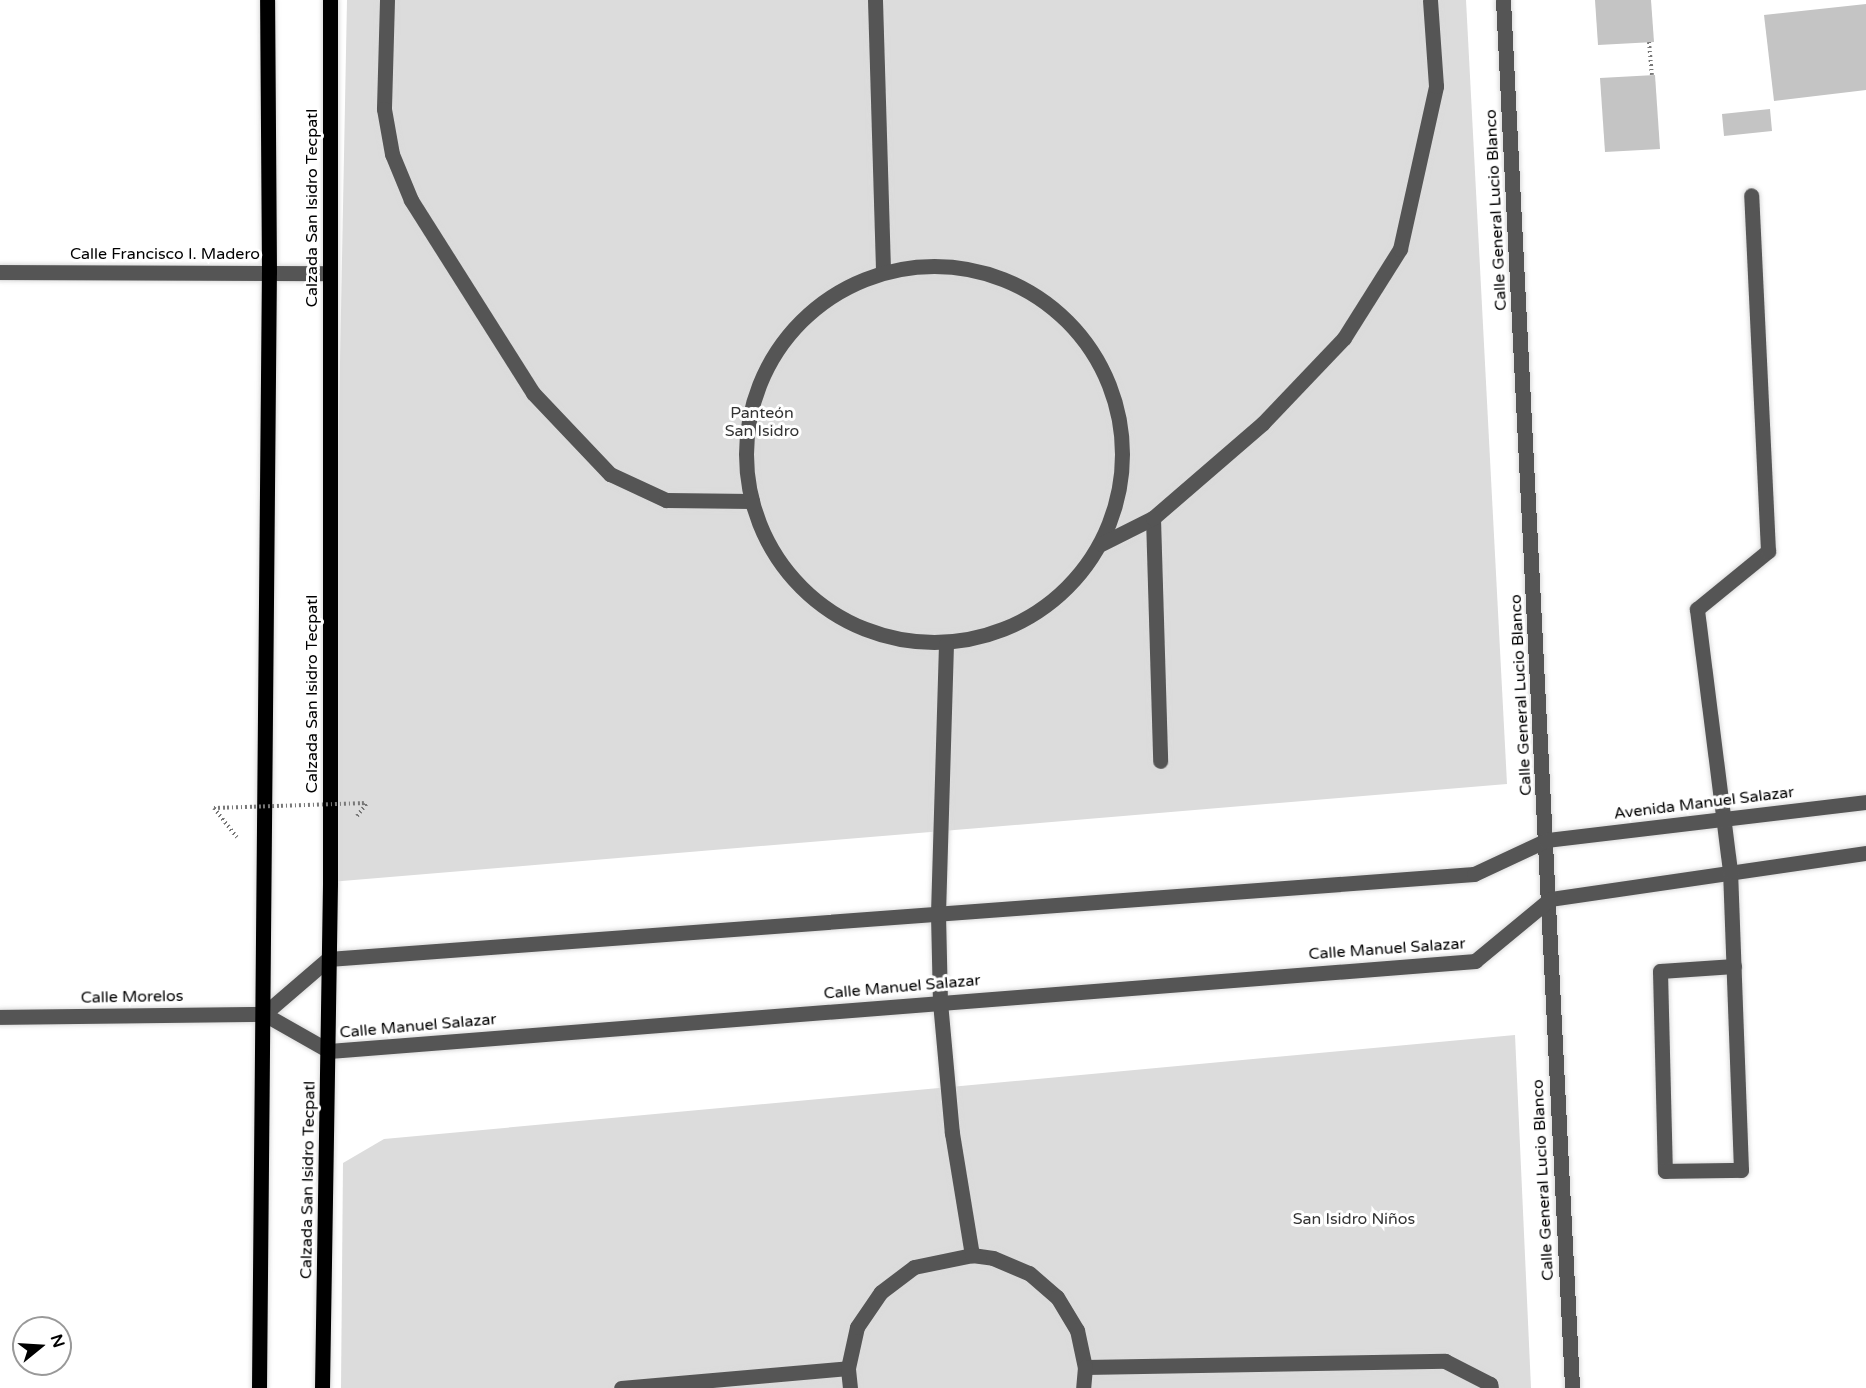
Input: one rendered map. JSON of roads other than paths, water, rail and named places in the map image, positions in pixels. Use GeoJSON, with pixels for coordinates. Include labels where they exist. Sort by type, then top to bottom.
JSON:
{"type":"FeatureCollection","features":[{"type":"Feature","properties":{"kind":"main road"},"geometry":{"type":"LineString","coordinates":[[259,1388],[269,272],[267,0]]}},
{"type":"Feature","properties":{"kind":"main road","name":"Calzada San Isidro Tecpatl"},"geometry":{"type":"LineString","coordinates":[[322,1388],[329,1051],[330,0]]}},
{"type":"Feature","properties":{"kind":"street"},"geometry":{"type":"LineString","coordinates":[[387,0],[384,109],[392,154],[411,200],[533,393],[610,474],[666,500],[752,501]]}},
{"type":"Feature","properties":{"kind":"street"},"geometry":{"type":"LineString","coordinates":[[874,0],[883,270]]}},
{"type":"Feature","properties":{"kind":"street"},"geometry":{"type":"LineString","coordinates":[[1101,544],[1153,518],[1263,423],[1344,338],[1400,249],[1436,86],[1430,0]]}},
{"type":"Feature","properties":{"kind":"street","name":"Calle General Lucio Blanco"},"geometry":{"type":"LineString","coordinates":[[1503,0],[1550,899],[1572,1388]]}},
{"type":"Feature","properties":{"kind":"street"},"geometry":{"type":"LineString","coordinates":[[1734,966],[1659,971],[1665,1171],[1741,1170],[1734,966],[1730,871],[1697,609],[1768,550],[1751,195]]}},
{"type":"Feature","properties":{"kind":"street"},"geometry":{"type":"LineString","coordinates":[[943,264],[1003,277],[1055,308],[1097,357],[1120,417],[1121,482],[1101,544],[1062,595],[1008,629],[945,644],[882,637],[823,608],[780,566],[752,501],[744,451],[755,391],[784,337],[828,296],[883,270],[943,264]]}},
{"type":"Feature","properties":{"kind":"street","name":"Calle Francisco I. Madero"},"geometry":{"type":"LineString","coordinates":[[0,272],[330,273]]}},
{"type":"Feature","properties":{"kind":"street"},"geometry":{"type":"LineString","coordinates":[[1153,518],[1160,761]]}},
{"type":"Feature","properties":{"kind":"street"},"geometry":{"type":"LineString","coordinates":[[945,644],[938,914],[940,1002],[952,1133],[972,1255]]}},
{"type":"Feature","properties":{"kind":"street","name":"Avenida Manuel Salazar"},"geometry":{"type":"LineString","coordinates":[[1547,840],[1866,802]]}},
{"type":"Feature","properties":{"kind":"street"},"geometry":{"type":"LineString","coordinates":[[264,1014],[328,959],[1474,874],[1547,840]]}},
{"type":"Feature","properties":{"kind":"street"},"geometry":{"type":"LineString","coordinates":[[1550,899],[1866,853]]}},
{"type":"Feature","properties":{"kind":"street","name":"Calle Manuel Salazar"},"geometry":{"type":"LineString","coordinates":[[264,1014],[329,1051],[1475,961],[1550,899]]}},
{"type":"Feature","properties":{"kind":"street","name":"Calle Morelos"},"geometry":{"type":"LineString","coordinates":[[0,1017],[264,1014]]}},
{"type":"Feature","properties":{"kind":"street"},"geometry":{"type":"LineString","coordinates":[[850,1388],[848,1368],[857,1327],[881,1292],[914,1267],[972,1255],[993,1258],[1029,1273],[1057,1297],[1077,1330],[1085,1367],[1083,1388]]}},
{"type":"Feature","properties":{"kind":"street"},"geometry":{"type":"LineString","coordinates":[[1085,1367],[1445,1361],[1490,1384],[1491,1388]]}},
{"type":"Feature","properties":{"kind":"street"},"geometry":{"type":"LineString","coordinates":[[621,1388],[848,1368]]}},
{"type":"Feature","properties":{"kind":"park label","name":"Panteón San Isidro"},"geometry":{"type":"Point","coordinates":[762,422]}},
{"type":"Feature","properties":{"kind":"park label","name":"San Isidro Niños"},"geometry":{"type":"Point","coordinates":[1354,1219]}}]}
